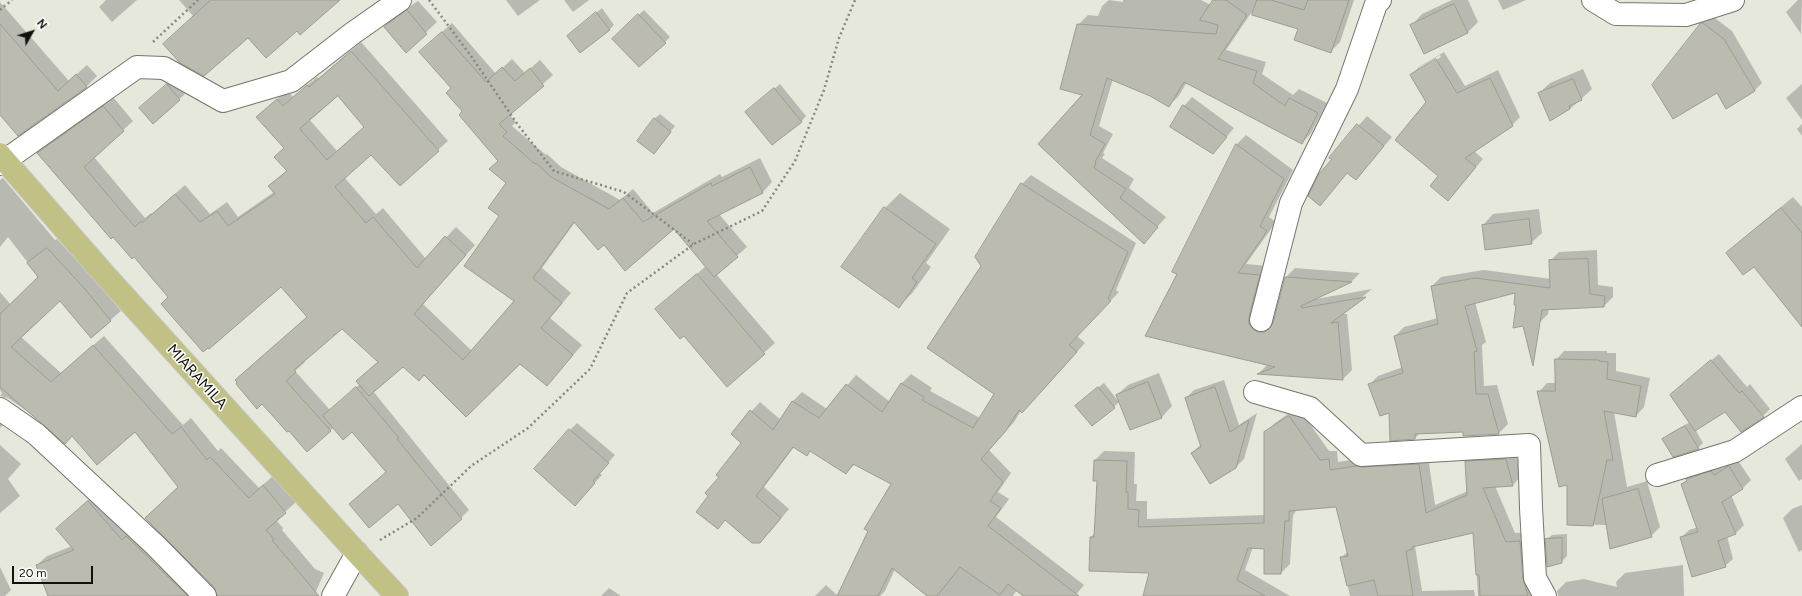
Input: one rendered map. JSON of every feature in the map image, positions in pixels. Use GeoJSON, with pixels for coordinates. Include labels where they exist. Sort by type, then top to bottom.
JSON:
{"type":"FeatureCollection","features":[{"type":"Feature","properties":{"kind":"main road","name":"MIARAMILA"},"geometry":{"type":"LineString","coordinates":[[2,160],[397,596]]}},
{"type":"Feature","properties":{"kind":"street"},"geometry":{"type":"LineString","coordinates":[[2,160],[137,67],[164,68],[223,101],[292,81],[353,33],[400,0]]}},
{"type":"Feature","properties":{"kind":"street"},"geometry":{"type":"LineString","coordinates":[[1261,320],[1291,202],[1347,89],[1376,4],[1380,0]]}},
{"type":"Feature","properties":{"kind":"street"},"geometry":{"type":"LineString","coordinates":[[1593,0],[1616,14],[1686,15],[1733,0]]}},
{"type":"Feature","properties":{"kind":"street"},"geometry":{"type":"LineString","coordinates":[[1255,392],[1310,408],[1361,455],[1529,445],[1531,508],[1536,578],[1545,596]]}},
{"type":"Feature","properties":{"kind":"street"},"geometry":{"type":"LineString","coordinates":[[1657,475],[1735,451],[1802,407]]}},
{"type":"Feature","properties":{"kind":"street"},"geometry":{"type":"LineString","coordinates":[[0,409],[36,434],[156,546],[205,596]]}},
{"type":"Feature","properties":{"kind":"street"},"geometry":{"type":"LineString","coordinates":[[333,596],[357,553]]}},
{"type":"Feature","properties":{"kind":"path"},"geometry":{"type":"LineString","coordinates":[[0,10],[12,0]]}},
{"type":"Feature","properties":{"kind":"path"},"geometry":{"type":"LineString","coordinates":[[137,67],[152,43],[198,0]]}},
{"type":"Feature","properties":{"kind":"path"},"geometry":{"type":"LineString","coordinates":[[429,0],[518,125],[554,171],[624,192],[694,244]]}},
{"type":"Feature","properties":{"kind":"path"},"geometry":{"type":"LineString","coordinates":[[357,553],[417,518],[471,466],[528,428],[590,369],[626,293],[694,244],[762,211],[795,162],[824,90],[839,38],[855,0]]}},
{"type":"Feature","properties":{"kind":"building"},"geometry":{"type":"Polygon","coordinates":[[[211,0],[340,0],[300,35],[297,31],[266,58],[248,38],[204,76],[180,63],[163,44],[211,0]]]}},
{"type":"Feature","properties":{"kind":"building"},"geometry":{"type":"Polygon","coordinates":[[[1213,0],[1226,0],[1247,15],[1218,59],[1257,71],[1253,83],[1285,106],[1289,98],[1318,113],[1302,144],[1184,82],[1169,107],[1150,96],[1107,78],[1090,135],[1105,144],[1095,162],[1094,168],[1126,189],[1120,198],[1158,227],[1144,244],[1038,144],[1082,95],[1060,89],[1077,24],[1216,34],[1218,25],[1200,20],[1213,0]]]}},
{"type":"Feature","properties":{"kind":"building"},"geometry":{"type":"Polygon","coordinates":[[[1257,0],[1271,0],[1304,10],[1308,0],[1349,0],[1331,53],[1294,40],[1298,29],[1252,15],[1257,0]]]}},
{"type":"Feature","properties":{"kind":"building"},"geometry":{"type":"Polygon","coordinates":[[[1454,4],[1468,33],[1424,54],[1410,25],[1454,4]]]}},
{"type":"Feature","properties":{"kind":"building"},"geometry":{"type":"Polygon","coordinates":[[[407,10],[427,34],[406,53],[384,27],[407,10]]]}},
{"type":"Feature","properties":{"kind":"building"},"geometry":{"type":"Polygon","coordinates":[[[596,12],[610,30],[580,53],[567,36],[596,12]]]}},
{"type":"Feature","properties":{"kind":"building"},"geometry":{"type":"Polygon","coordinates":[[[638,14],[666,43],[639,67],[612,39],[638,14]]]}},
{"type":"Feature","properties":{"kind":"building"},"geometry":{"type":"Polygon","coordinates":[[[1701,23],[1724,39],[1755,91],[1726,109],[1717,93],[1673,119],[1652,85],[1701,23]]]}},
{"type":"Feature","properties":{"kind":"building"},"geometry":{"type":"Polygon","coordinates":[[[0,24],[58,91],[76,74],[87,87],[18,136],[0,115],[0,24]]]}},
{"type":"Feature","properties":{"kind":"building"},"geometry":{"type":"Polygon","coordinates":[[[442,32],[486,82],[502,67],[515,81],[530,68],[544,86],[499,124],[507,132],[503,136],[551,177],[609,209],[623,198],[643,222],[711,183],[712,186],[750,167],[763,193],[707,221],[738,257],[714,277],[674,229],[625,271],[604,245],[598,250],[574,222],[533,278],[562,303],[541,328],[573,355],[547,386],[520,364],[466,417],[424,375],[419,381],[403,367],[369,396],[356,381],[378,362],[342,329],[294,370],[296,372],[286,381],[331,431],[307,452],[289,431],[287,432],[262,404],[257,409],[236,384],[237,382],[235,380],[307,317],[281,287],[209,349],[208,348],[203,352],[161,304],[168,297],[134,257],[132,259],[113,237],[111,239],[37,153],[103,106],[124,131],[84,167],[135,227],[141,221],[142,223],[175,194],[200,222],[217,211],[228,226],[275,194],[268,186],[287,171],[274,157],[284,148],[256,117],[277,99],[283,106],[307,85],[309,87],[351,51],[439,151],[400,186],[371,155],[335,187],[366,223],[373,217],[417,268],[445,236],[466,255],[414,314],[463,360],[514,301],[464,266],[499,216],[488,208],[506,183],[489,169],[498,161],[459,115],[462,111],[446,93],[451,88],[419,52],[442,32]],[[338,96],[300,129],[327,160],[364,127],[338,96]]]}},
{"type":"Feature","properties":{"kind":"building"},"geometry":{"type":"Polygon","coordinates":[[[1436,59],[1457,93],[1490,78],[1513,126],[1465,158],[1476,167],[1448,201],[1430,186],[1438,176],[1395,140],[1426,102],[1410,75],[1436,59]]]}},
{"type":"Feature","properties":{"kind":"building"},"geometry":{"type":"Polygon","coordinates":[[[1573,79],[1582,100],[1569,106],[1570,109],[1550,121],[1538,93],[1573,79]]]}},
{"type":"Feature","properties":{"kind":"building"},"geometry":{"type":"Polygon","coordinates":[[[167,84],[180,100],[153,124],[139,108],[167,84]]]}},
{"type":"Feature","properties":{"kind":"building"},"geometry":{"type":"Polygon","coordinates":[[[774,88],[802,122],[772,145],[745,112],[774,88]]]}},
{"type":"Feature","properties":{"kind":"building"},"geometry":{"type":"Polygon","coordinates":[[[1183,105],[1227,137],[1213,154],[1170,127],[1183,105]]]}},
{"type":"Feature","properties":{"kind":"building"},"geometry":{"type":"Polygon","coordinates":[[[654,118],[671,132],[654,154],[637,141],[654,118]]]}},
{"type":"Feature","properties":{"kind":"building"},"geometry":{"type":"Polygon","coordinates":[[[1357,124],[1384,146],[1356,180],[1347,173],[1320,206],[1308,196],[1319,174],[1332,159],[1329,158],[1357,124]]]}},
{"type":"Feature","properties":{"kind":"building"},"geometry":{"type":"Polygon","coordinates":[[[1236,144],[1284,179],[1260,226],[1267,231],[1238,273],[1260,275],[1249,317],[1249,324],[1258,332],[1265,332],[1270,328],[1273,323],[1285,277],[1352,282],[1301,306],[1302,308],[1366,297],[1331,323],[1338,322],[1343,380],[1257,374],[1275,367],[1145,336],[1177,274],[1172,272],[1236,144]]]}},
{"type":"Feature","properties":{"kind":"building"},"geometry":{"type":"Polygon","coordinates":[[[1021,183],[1128,252],[1108,299],[1111,301],[1069,345],[1077,352],[1022,413],[1019,410],[1005,432],[981,459],[1003,482],[990,501],[1001,508],[988,526],[1079,596],[1023,596],[1008,584],[1000,595],[960,567],[937,596],[927,596],[892,568],[878,596],[837,596],[868,531],[864,529],[891,484],[853,464],[846,474],[810,451],[807,456],[793,447],[756,496],[781,518],[760,543],[752,543],[725,520],[718,529],[696,512],[708,496],[705,493],[719,477],[716,475],[741,443],[731,434],[750,410],[773,430],[792,401],[819,418],[846,384],[882,412],[901,383],[924,397],[922,400],[973,428],[994,394],[927,348],[981,266],[975,257],[1021,183]]]}},
{"type":"Feature","properties":{"kind":"building"},"geometry":{"type":"Polygon","coordinates":[[[884,207],[936,244],[912,278],[917,282],[899,308],[841,267],[884,207]]]}},
{"type":"Feature","properties":{"kind":"building"},"geometry":{"type":"Polygon","coordinates":[[[1781,208],[1802,233],[1802,327],[1754,267],[1743,275],[1726,253],[1781,208]]]}},
{"type":"Feature","properties":{"kind":"building"},"geometry":{"type":"Polygon","coordinates":[[[1529,219],[1532,244],[1485,250],[1482,225],[1529,219]]]}},
{"type":"Feature","properties":{"kind":"building"},"geometry":{"type":"Polygon","coordinates":[[[47,248],[84,288],[111,321],[91,338],[60,301],[11,347],[51,382],[93,345],[172,434],[181,427],[207,460],[210,457],[249,498],[263,485],[286,513],[266,530],[274,539],[272,540],[319,596],[217,596],[214,587],[145,518],[178,487],[135,432],[97,465],[72,436],[65,444],[0,387],[0,314],[38,277],[27,263],[47,248]]]}},
{"type":"Feature","properties":{"kind":"building"},"geometry":{"type":"Polygon","coordinates":[[[1588,259],[1590,294],[1605,296],[1604,307],[1542,310],[1533,366],[1523,326],[1513,328],[1516,305],[1514,305],[1515,293],[1465,306],[1477,351],[1474,352],[1476,394],[1488,394],[1499,434],[1463,436],[1463,432],[1415,434],[1415,439],[1390,441],[1389,413],[1380,416],[1368,384],[1403,373],[1394,336],[1438,324],[1431,286],[1475,278],[1550,288],[1549,260],[1588,259]]]}},
{"type":"Feature","properties":{"kind":"building"},"geometry":{"type":"Polygon","coordinates":[[[697,274],[765,354],[727,387],[684,336],[680,339],[655,309],[697,274]]]}},
{"type":"Feature","properties":{"kind":"building"},"geometry":{"type":"Polygon","coordinates":[[[1555,359],[1599,360],[1608,362],[1607,379],[1641,386],[1636,417],[1604,411],[1613,460],[1607,460],[1593,526],[1567,525],[1567,485],[1559,487],[1537,391],[1555,391],[1555,359]]]}},
{"type":"Feature","properties":{"kind":"building"},"geometry":{"type":"Polygon","coordinates":[[[1711,360],[1739,393],[1742,391],[1764,417],[1741,432],[1725,412],[1695,431],[1670,395],[1711,360]]]}},
{"type":"Feature","properties":{"kind":"building"},"geometry":{"type":"Polygon","coordinates":[[[1148,382],[1162,418],[1130,430],[1116,395],[1148,382]]]}},
{"type":"Feature","properties":{"kind":"building"},"geometry":{"type":"Polygon","coordinates":[[[356,387],[399,438],[397,439],[462,519],[431,546],[398,504],[369,528],[349,504],[386,472],[352,432],[343,440],[323,416],[356,387]]]}},
{"type":"Feature","properties":{"kind":"building"},"geometry":{"type":"Polygon","coordinates":[[[1098,387],[1115,408],[1092,426],[1075,406],[1098,387]]]}},
{"type":"Feature","properties":{"kind":"building"},"geometry":{"type":"Polygon","coordinates":[[[1215,387],[1230,432],[1249,420],[1236,468],[1210,484],[1191,453],[1201,447],[1185,398],[1215,387]]]}},
{"type":"Feature","properties":{"kind":"building"},"geometry":{"type":"Polygon","coordinates":[[[1289,416],[1320,460],[1329,459],[1330,470],[1356,466],[1419,464],[1426,513],[1467,495],[1465,461],[1506,459],[1513,486],[1483,488],[1506,542],[1520,541],[1523,579],[1528,596],[1480,596],[1479,575],[1476,575],[1473,533],[1412,547],[1413,549],[1406,551],[1413,596],[1378,596],[1374,580],[1347,586],[1340,557],[1348,556],[1336,507],[1289,511],[1289,521],[1285,521],[1281,574],[1264,574],[1264,549],[1248,548],[1237,580],[1265,596],[1143,596],[1149,573],[1089,571],[1090,537],[1094,537],[1097,481],[1093,481],[1094,460],[1127,461],[1126,492],[1128,492],[1128,509],[1139,510],[1138,527],[1264,523],[1264,432],[1289,416]]]}},
{"type":"Feature","properties":{"kind":"building"},"geometry":{"type":"Polygon","coordinates":[[[1685,426],[1699,449],[1673,457],[1662,439],[1685,426]]]}},
{"type":"Feature","properties":{"kind":"building"},"geometry":{"type":"Polygon","coordinates":[[[569,429],[609,463],[593,481],[595,483],[575,506],[534,469],[569,429]]]}},
{"type":"Feature","properties":{"kind":"building"},"geometry":{"type":"Polygon","coordinates":[[[1729,466],[1743,489],[1722,502],[1736,534],[1718,541],[1726,567],[1692,577],[1680,537],[1698,532],[1681,484],[1687,481],[1686,479],[1711,471],[1714,475],[1729,466]]]}},
{"type":"Feature","properties":{"kind":"building"},"geometry":{"type":"Polygon","coordinates":[[[1638,489],[1652,537],[1610,549],[1602,499],[1638,489]]]}},
{"type":"Feature","properties":{"kind":"building"},"geometry":{"type":"Polygon","coordinates":[[[88,501],[122,540],[126,536],[188,596],[48,596],[36,565],[74,550],[56,529],[88,501]]]}},
{"type":"Feature","properties":{"kind":"building"},"geometry":{"type":"Polygon","coordinates":[[[1562,538],[1562,563],[1547,567],[1545,539],[1562,538]]]}}]}
